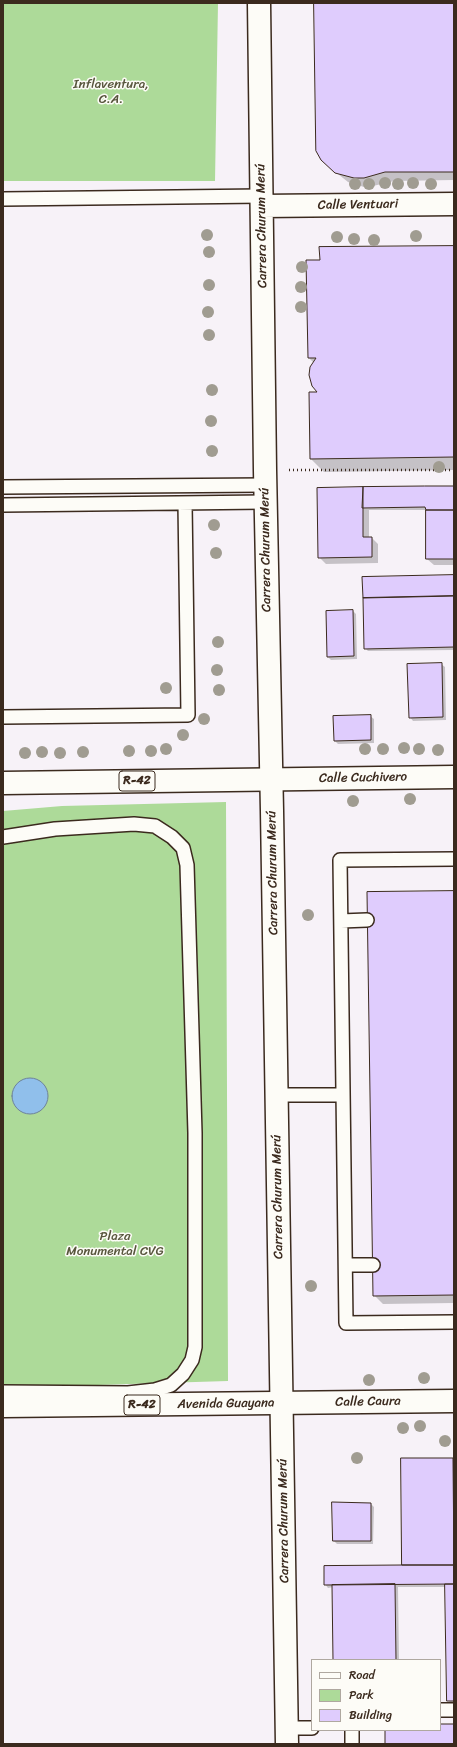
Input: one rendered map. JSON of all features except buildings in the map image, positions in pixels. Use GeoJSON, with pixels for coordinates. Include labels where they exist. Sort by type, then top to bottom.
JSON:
{"type":"FeatureCollection","features":[{"type":"Feature","properties":{"kind":"street","name":"Carrera Churum Merú"},"geometry":{"type":"LineString","coordinates":[[259,3],[265,486],[277,1095],[287,1736]]}},
{"type":"Feature","properties":{"kind":"street","name":"Calle Ventuari"},"geometry":{"type":"LineString","coordinates":[[262,201],[454,204]]}},
{"type":"Feature","properties":{"kind":"street","name":"Calle Cuchivero"},"geometry":{"type":"LineString","coordinates":[[271,780],[454,777]]}},
{"type":"Feature","properties":{"kind":"street","name":"R-42"},"geometry":{"type":"LineString","coordinates":[[3,783],[271,780]]}},
{"type":"Feature","properties":{"kind":"street","name":"Calle Caura"},"geometry":{"type":"LineString","coordinates":[[282,1403],[454,1401]]}},
{"type":"Feature","properties":{"kind":"street","name":"Avenida Guayana"},"geometry":{"type":"LineString","coordinates":[[3,1406],[282,1403]]}},
{"type":"Feature","properties":{"kind":"lane"},"geometry":{"type":"LineString","coordinates":[[3,199],[262,201]]}},
{"type":"Feature","properties":{"kind":"lane"},"geometry":{"type":"LineString","coordinates":[[115,486],[115,504]]}},
{"type":"Feature","properties":{"kind":"lane"},"geometry":{"type":"LineString","coordinates":[[3,487],[265,486]]}},
{"type":"Feature","properties":{"kind":"lane"},"geometry":{"type":"LineString","coordinates":[[3,505],[185,503],[265,486]]}},
{"type":"Feature","properties":{"kind":"lane"},"geometry":{"type":"LineString","coordinates":[[3,717],[188,715],[185,503]]}},
{"type":"Feature","properties":{"kind":"lane"},"geometry":{"type":"LineString","coordinates":[[3,837],[55,829],[134,824],[155,826],[172,837],[183,848],[187,865],[195,1117],[196,1320],[195,1348],[192,1360],[183,1374],[171,1385],[155,1390],[128,1393],[3,1392]]}},
{"type":"Feature","properties":{"kind":"lane"},"geometry":{"type":"LineString","coordinates":[[454,859],[340,860],[346,1323],[454,1322]]}},
{"type":"Feature","properties":{"kind":"lane"},"geometry":{"type":"LineString","coordinates":[[341,921],[367,920]]}},
{"type":"Feature","properties":{"kind":"lane"},"geometry":{"type":"LineString","coordinates":[[277,1095],[343,1094]]}},
{"type":"Feature","properties":{"kind":"lane"},"geometry":{"type":"LineString","coordinates":[[346,1265],[373,1264]]}},
{"type":"Feature","properties":{"kind":"lane"},"geometry":{"type":"LineString","coordinates":[[441,1710],[454,1710]]}},
{"type":"Feature","properties":{"kind":"lane"},"geometry":{"type":"LineString","coordinates":[[287,1736],[311,1728]]}},
{"type":"Feature","properties":{"kind":"lane"},"geometry":{"type":"LineString","coordinates":[[352,1731],[352,1744]]}},
{"type":"Feature","properties":{"kind":"path"},"geometry":{"type":"LineString","coordinates":[[265,486],[454,470]]}},
{"type":"Feature","properties":{"kind":"green space","name":"Inflaventura, C.A."},"geometry":{"type":"Polygon","coordinates":[[[3,3],[218,3],[215,181],[3,181],[3,3]]]}},
{"type":"Feature","properties":{"kind":"green space","name":"Plaza Monumental CVG"},"geometry":{"type":"Polygon","coordinates":[[[226,802],[228,1381],[33,1387],[3,1384],[3,811],[62,806],[226,802]]]}},
{"type":"Feature","properties":{"kind":"water"},"geometry":{"type":"Polygon","coordinates":[[[30,1078],[40,1081],[45,1086],[48,1096],[45,1106],[40,1111],[30,1114],[20,1111],[15,1106],[12,1096],[15,1086],[20,1081],[30,1078]]]}}]}
